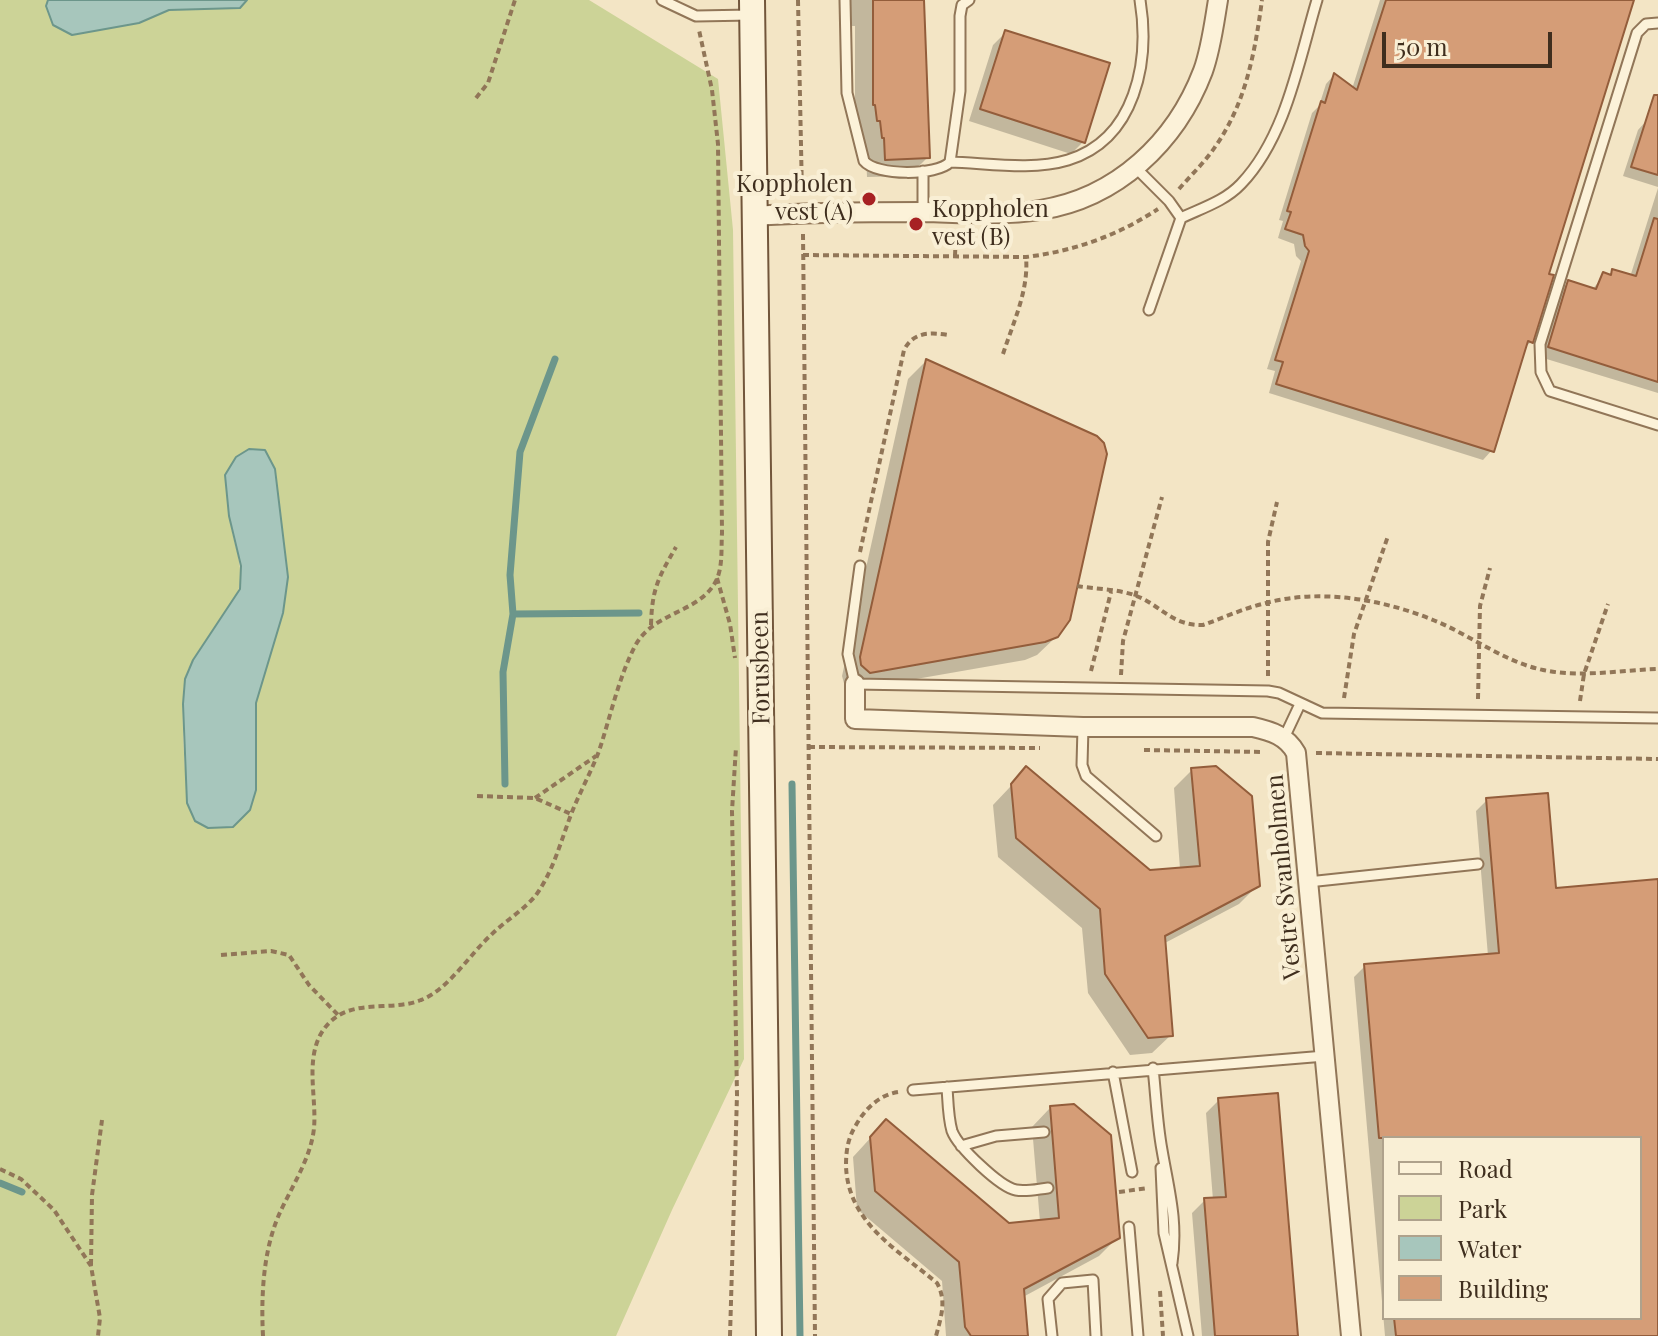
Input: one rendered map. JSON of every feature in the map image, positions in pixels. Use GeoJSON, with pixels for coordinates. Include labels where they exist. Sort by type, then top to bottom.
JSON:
{"type":"FeatureCollection","features":[{"type":"Feature","properties":{"kind":"main road","name":"Forusbeen"},"geometry":{"type":"LineString","coordinates":[[752,8],[769,1336]]}},
{"type":"Feature","properties":{"kind":"street"},"geometry":{"type":"LineString","coordinates":[[755,216],[803,213],[1011,213],[1044,209],[1102,190],[1136,168],[1166,139],[1186,108],[1204,69],[1218,0]]}},
{"type":"Feature","properties":{"kind":"street","name":"Vestre Svanholmen"},"geometry":{"type":"LineString","coordinates":[[855,684],[855,719],[1083,727],[1253,727],[1269,730],[1279,745],[1296,753],[1351,1336]]}},
{"type":"Feature","properties":{"kind":"lane"},"geometry":{"type":"LineString","coordinates":[[662,0],[696,16],[752,8]]}},
{"type":"Feature","properties":{"kind":"lane"},"geometry":{"type":"LineString","coordinates":[[845,0],[847,93],[864,161],[876,171],[939,170],[950,162],[1040,164],[1067,160],[1087,152],[1118,123],[1133,95],[1143,66],[1140,0]]}},
{"type":"Feature","properties":{"kind":"lane"},"geometry":{"type":"LineString","coordinates":[[950,162],[961,81],[960,16],[962,5],[969,0]]}},
{"type":"Feature","properties":{"kind":"lane"},"geometry":{"type":"LineString","coordinates":[[1149,310],[1181,218],[1220,200],[1241,184],[1272,137],[1286,103],[1317,0]]}},
{"type":"Feature","properties":{"kind":"lane"},"geometry":{"type":"LineString","coordinates":[[1658,23],[1646,24],[1637,33],[1540,344],[1541,372],[1550,391],[1658,425]]}},
{"type":"Feature","properties":{"kind":"lane"},"geometry":{"type":"LineString","coordinates":[[1136,168],[1169,201],[1181,218]]}},
{"type":"Feature","properties":{"kind":"lane"},"geometry":{"type":"LineString","coordinates":[[923,171],[923,212]]}},
{"type":"Feature","properties":{"kind":"lane"},"geometry":{"type":"LineString","coordinates":[[860,566],[848,654],[855,684],[1268,691],[1290,697],[1322,713],[1658,718]]}},
{"type":"Feature","properties":{"kind":"lane"},"geometry":{"type":"LineString","coordinates":[[1279,745],[1300,704]]}},
{"type":"Feature","properties":{"kind":"lane"},"geometry":{"type":"LineString","coordinates":[[1083,727],[1082,765],[1086,776],[1156,836]]}},
{"type":"Feature","properties":{"kind":"lane"},"geometry":{"type":"LineString","coordinates":[[1308,882],[1478,864]]}},
{"type":"Feature","properties":{"kind":"lane"},"geometry":{"type":"LineString","coordinates":[[913,1090],[1325,1056]]}},
{"type":"Feature","properties":{"kind":"lane"},"geometry":{"type":"LineString","coordinates":[[1153,1068],[1161,1148],[1173,1203],[1176,1234],[1172,1263],[1188,1336]]}},
{"type":"Feature","properties":{"kind":"lane"},"geometry":{"type":"LineString","coordinates":[[1113,1072],[1132,1172]]}},
{"type":"Feature","properties":{"kind":"lane"},"geometry":{"type":"LineString","coordinates":[[947,1087],[953,1135],[961,1146],[1005,1186],[1024,1191],[1048,1188]]}},
{"type":"Feature","properties":{"kind":"lane"},"geometry":{"type":"LineString","coordinates":[[961,1146],[996,1136],[1044,1132]]}},
{"type":"Feature","properties":{"kind":"lane"},"geometry":{"type":"LineString","coordinates":[[1129,1227],[1138,1336]]}},
{"type":"Feature","properties":{"kind":"lane"},"geometry":{"type":"LineString","coordinates":[[1052,1336],[1048,1299],[1062,1283],[1093,1280],[1096,1336]]}},
{"type":"Feature","properties":{"kind":"path"},"geometry":{"type":"LineString","coordinates":[[476,98],[488,83],[515,0]]}},
{"type":"Feature","properties":{"kind":"path"},"geometry":{"type":"LineString","coordinates":[[798,0],[815,1336]]}},
{"type":"Feature","properties":{"kind":"path"},"geometry":{"type":"LineString","coordinates":[[696,16],[712,90],[718,144],[722,533],[717,578],[730,624],[736,664]]}},
{"type":"Feature","properties":{"kind":"path"},"geometry":{"type":"LineString","coordinates":[[1003,354],[1026,278],[1026,257]]}},
{"type":"Feature","properties":{"kind":"path"},"geometry":{"type":"LineString","coordinates":[[860,566],[860,551],[904,350],[908,343],[925,334],[948,335]]}},
{"type":"Feature","properties":{"kind":"path"},"geometry":{"type":"LineString","coordinates":[[1121,690],[1123,641],[1162,497]]}},
{"type":"Feature","properties":{"kind":"path"},"geometry":{"type":"LineString","coordinates":[[1268,691],[1268,542],[1277,502]]}},
{"type":"Feature","properties":{"kind":"path"},"geometry":{"type":"LineString","coordinates":[[1344,713],[1349,659],[1388,536]]}},
{"type":"Feature","properties":{"kind":"path"},"geometry":{"type":"LineString","coordinates":[[651,625],[652,594],[676,547]]}},
{"type":"Feature","properties":{"kind":"path"},"geometry":{"type":"LineString","coordinates":[[1478,714],[1482,595],[1490,568]]}},
{"type":"Feature","properties":{"kind":"path"},"geometry":{"type":"LineString","coordinates":[[263,1336],[265,1264],[277,1221],[306,1157],[314,1128],[313,1057],[320,1036],[330,1022],[346,1011],[423,1000],[456,973],[489,936],[535,896],[557,856],[571,814],[597,755],[633,649],[651,625],[695,602],[717,578]]}},
{"type":"Feature","properties":{"kind":"path"},"geometry":{"type":"LineString","coordinates":[[1077,586],[1135,595],[1177,622],[1192,625],[1203,625],[1267,602],[1322,596],[1365,601],[1439,622],[1480,645],[1541,670],[1584,674],[1658,669]]}},
{"type":"Feature","properties":{"kind":"path"},"geometry":{"type":"LineString","coordinates":[[1090,690],[1092,660],[1111,592]]}},
{"type":"Feature","properties":{"kind":"path"},"geometry":{"type":"LineString","coordinates":[[1580,716],[1580,689],[1608,604]]}},
{"type":"Feature","properties":{"kind":"path"},"geometry":{"type":"LineString","coordinates":[[730,1336],[737,1095],[732,811],[736,743]]}},
{"type":"Feature","properties":{"kind":"path"},"geometry":{"type":"LineString","coordinates":[[1130,749],[1279,745]]}},
{"type":"Feature","properties":{"kind":"path"},"geometry":{"type":"LineString","coordinates":[[808,747],[1082,748]]}},
{"type":"Feature","properties":{"kind":"path"},"geometry":{"type":"LineString","coordinates":[[1312,753],[1658,759]]}},
{"type":"Feature","properties":{"kind":"path"},"geometry":{"type":"LineString","coordinates":[[535,798],[597,755]]}},
{"type":"Feature","properties":{"kind":"path"},"geometry":{"type":"LineString","coordinates":[[477,796],[535,798],[571,814]]}},
{"type":"Feature","properties":{"kind":"path"},"geometry":{"type":"LineString","coordinates":[[221,955],[271,951],[289,955],[309,985],[339,1016]]}},
{"type":"Feature","properties":{"kind":"path"},"geometry":{"type":"LineString","coordinates":[[913,1090],[891,1093],[875,1101],[862,1114],[849,1136],[847,1182],[852,1200],[866,1223],[937,1283],[944,1305],[936,1336]]}},
{"type":"Feature","properties":{"kind":"path"},"geometry":{"type":"LineString","coordinates":[[98,1336],[100,1318],[91,1266],[92,1195],[102,1120]]}},
{"type":"Feature","properties":{"kind":"path"},"geometry":{"type":"LineString","coordinates":[[0,1169],[21,1179],[54,1210],[91,1266]]}},
{"type":"Feature","properties":{"kind":"path"},"geometry":{"type":"LineString","coordinates":[[1119,1192],[1151,1188]]}},
{"type":"Feature","properties":{"kind":"green space"},"geometry":{"type":"Polygon","coordinates":[[[0,0],[48,0],[46,6],[139,23],[169,10],[240,8],[247,0],[589,0],[718,79],[733,230],[744,1059],[616,1336],[0,1336],[0,0]],[[250,449],[236,457],[229,511],[240,567],[240,584],[231,605],[196,655],[185,679],[183,728],[188,793],[194,818],[202,825],[212,827],[233,827],[256,790],[256,703],[283,613],[265,450],[250,449]]]}},
{"type":"Feature","properties":{"kind":"water"},"geometry":{"type":"Polygon","coordinates":[[[48,0],[247,0],[240,8],[169,10],[139,23],[72,35],[53,25],[46,6],[48,0]]]}},
{"type":"Feature","properties":{"kind":"water"},"geometry":{"type":"Polygon","coordinates":[[[249,449],[265,450],[275,469],[288,577],[283,613],[256,703],[256,790],[250,810],[233,827],[208,828],[195,821],[187,803],[183,704],[185,679],[193,660],[240,589],[241,566],[229,516],[225,475],[236,457],[249,449]]]}},
{"type":"Feature","properties":{"kind":"building"},"geometry":{"type":"Polygon","coordinates":[[[873,0],[924,0],[930,158],[885,160],[884,138],[873,105],[873,0]]]}},
{"type":"Feature","properties":{"kind":"building"},"geometry":{"type":"Polygon","coordinates":[[[1386,0],[1634,0],[1549,274],[1554,275],[1533,343],[1528,341],[1494,452],[1276,384],[1283,362],[1275,360],[1309,251],[1303,235],[1285,229],[1291,212],[1287,211],[1321,101],[1325,103],[1334,73],[1357,90],[1386,0]]]}},
{"type":"Feature","properties":{"kind":"building"},"geometry":{"type":"Polygon","coordinates":[[[1005,30],[1110,63],[1085,143],[980,109],[1005,30]]]}},
{"type":"Feature","properties":{"kind":"building"},"geometry":{"type":"Polygon","coordinates":[[[1654,95],[1658,95],[1658,175],[1631,167],[1654,95]]]}},
{"type":"Feature","properties":{"kind":"building"},"geometry":{"type":"Polygon","coordinates":[[[1654,218],[1658,219],[1658,382],[1548,347],[1568,280],[1596,289],[1603,272],[1611,275],[1612,269],[1636,276],[1654,218]]]}},
{"type":"Feature","properties":{"kind":"building"},"geometry":{"type":"Polygon","coordinates":[[[926,359],[1097,436],[1104,443],[1107,454],[1070,620],[1058,637],[1045,642],[870,673],[861,665],[860,657],[926,359]]]}},
{"type":"Feature","properties":{"kind":"building"},"geometry":{"type":"Polygon","coordinates":[[[1026,766],[1150,870],[1200,866],[1191,768],[1216,766],[1252,796],[1260,886],[1165,936],[1173,1036],[1148,1038],[1105,974],[1100,909],[1016,838],[1011,784],[1026,766]]]}},
{"type":"Feature","properties":{"kind":"building"},"geometry":{"type":"Polygon","coordinates":[[[1548,793],[1556,888],[1658,879],[1658,1336],[1396,1336],[1394,1320],[1642,1320],[1642,1136],[1379,1138],[1364,964],[1499,953],[1486,798],[1548,793]]]}},
{"type":"Feature","properties":{"kind":"building"},"geometry":{"type":"Polygon","coordinates":[[[1278,1093],[1298,1336],[1215,1336],[1204,1198],[1226,1197],[1218,1098],[1278,1093]]]}},
{"type":"Feature","properties":{"kind":"building"},"geometry":{"type":"Polygon","coordinates":[[[1074,1104],[1111,1135],[1120,1238],[1024,1289],[1028,1336],[971,1336],[965,1327],[959,1262],[875,1191],[870,1137],[886,1119],[1009,1223],[1059,1218],[1050,1106],[1074,1104]]]}},
{"type":"Feature","properties":{"kind":"waterway"},"geometry":{"type":"LineString","coordinates":[[505,784],[503,672],[513,614],[510,575],[520,452],[555,359]]}},
{"type":"Feature","properties":{"kind":"waterway"},"geometry":{"type":"LineString","coordinates":[[513,614],[639,613]]}},
{"type":"Feature","properties":{"kind":"waterway"},"geometry":{"type":"LineString","coordinates":[[792,784],[800,1336]]}},
{"type":"Feature","properties":{"kind":"waterway"},"geometry":{"type":"LineString","coordinates":[[0,1183],[22,1192]]}},
{"type":"Feature","properties":{"kind":"place","name":"Koppholen vest (A)"},"geometry":{"type":"Point","coordinates":[869,199]}},
{"type":"Feature","properties":{"kind":"place","name":"Koppholen vest (B)"},"geometry":{"type":"Point","coordinates":[916,224]}}]}
